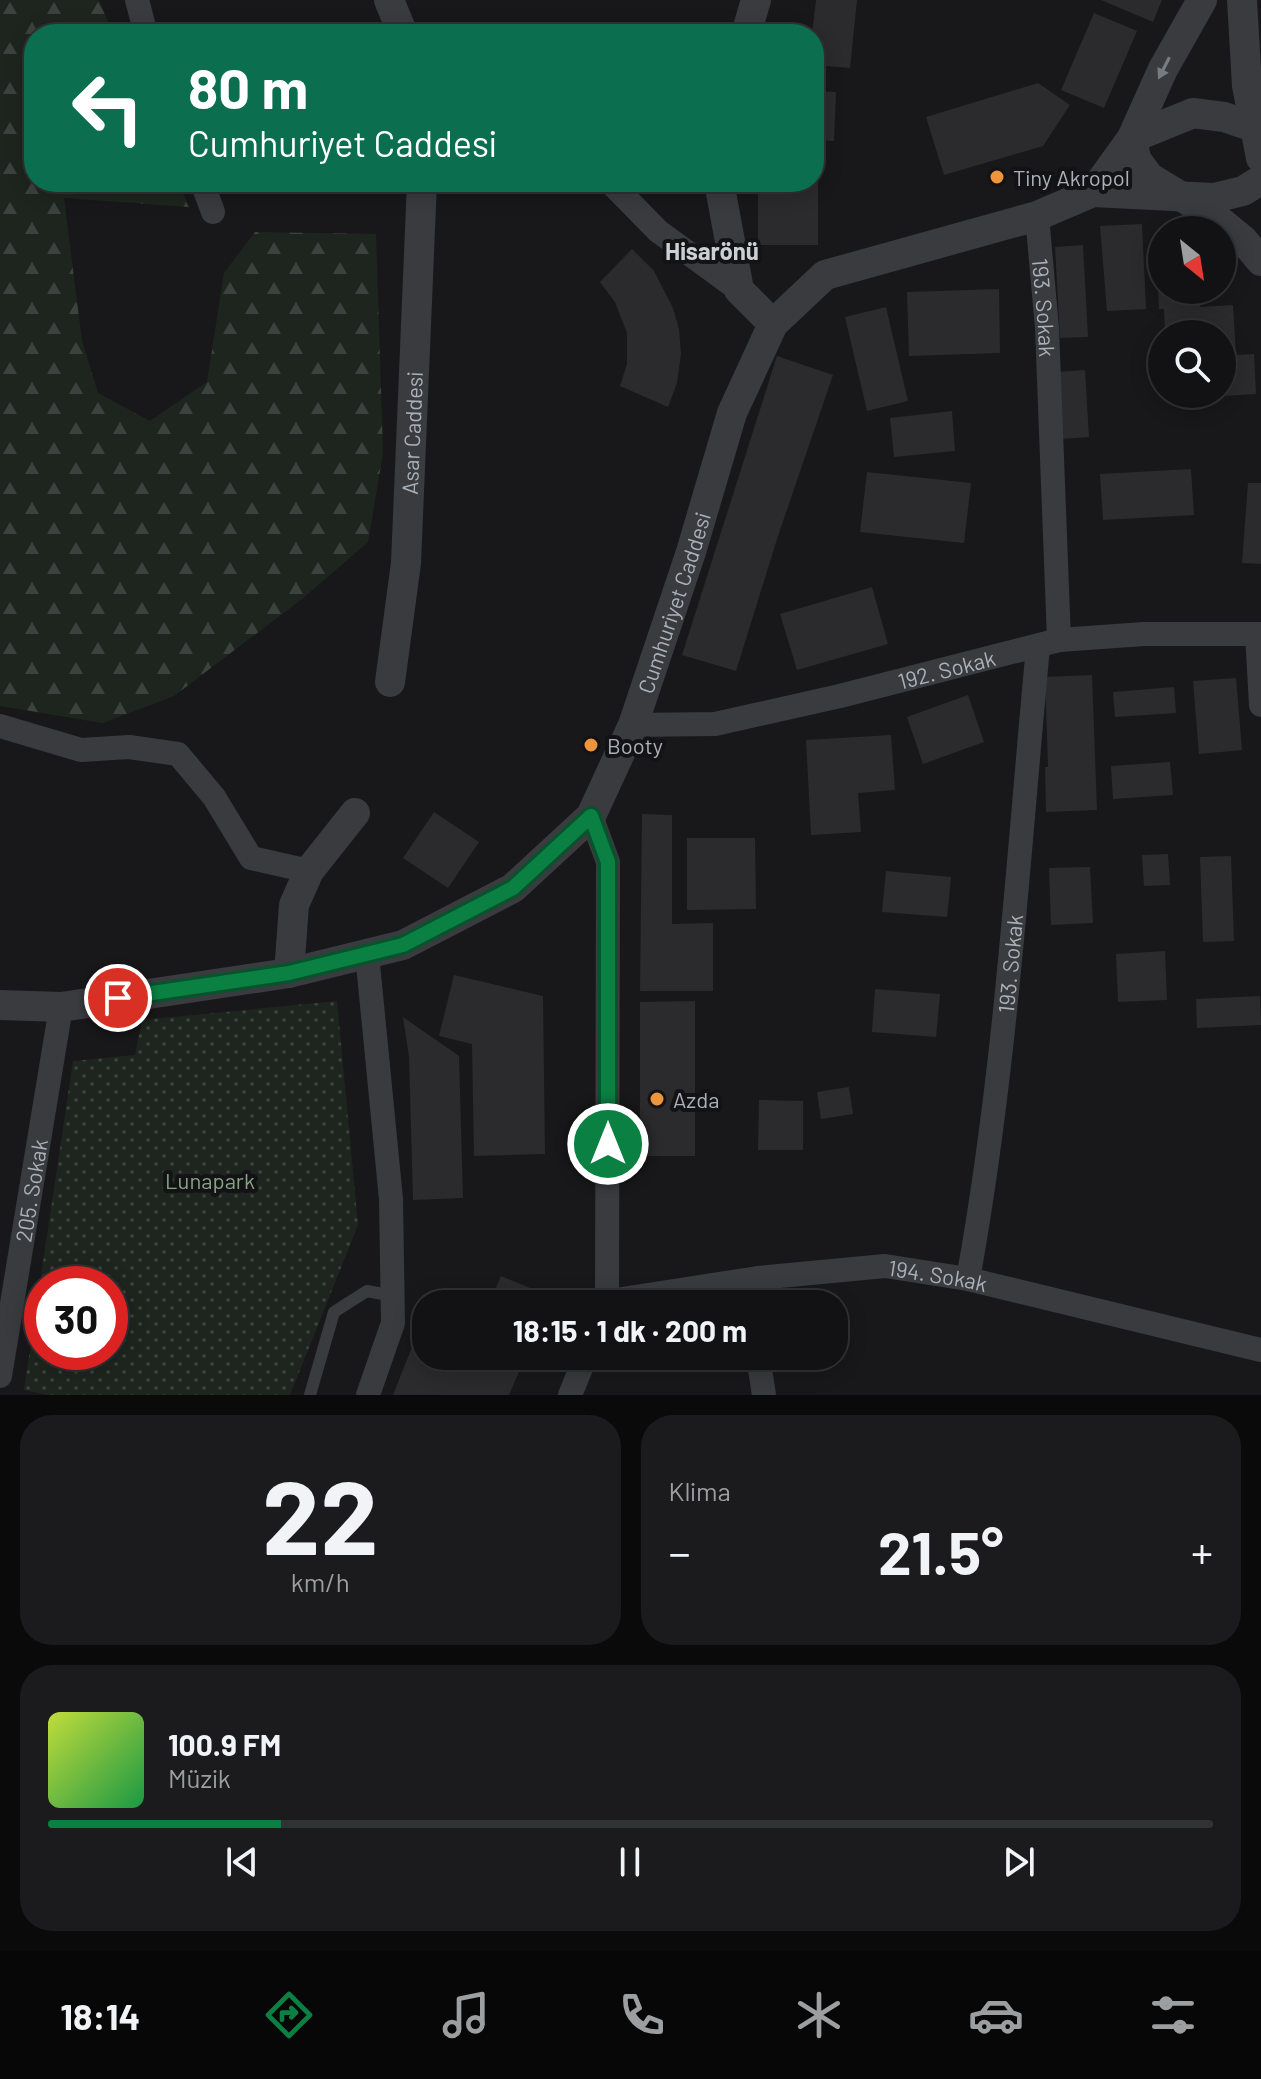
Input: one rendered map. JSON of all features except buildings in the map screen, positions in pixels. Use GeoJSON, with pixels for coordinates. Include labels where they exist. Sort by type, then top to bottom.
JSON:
{"type":"FeatureCollection","features":[{"type":"Feature","properties":{"kind":"street"},"geometry":{"type":"LineString","coordinates":[[137,0],[143,24]]}},
{"type":"Feature","properties":{"kind":"street"},"geometry":{"type":"LineString","coordinates":[[389,0],[399,24]]}},
{"type":"Feature","properties":{"kind":"street"},"geometry":{"type":"LineString","coordinates":[[749,24],[756,0]]}},
{"type":"Feature","properties":{"kind":"street"},"geometry":{"type":"LineString","coordinates":[[1093,192],[1132,138],[1163,69],[1202,0]]}},
{"type":"Feature","properties":{"kind":"street"},"geometry":{"type":"LineString","coordinates":[[1242,0],[1247,86],[1261,158]]}},
{"type":"Feature","properties":{"kind":"street"},"geometry":{"type":"LineString","coordinates":[[1132,138],[1193,113],[1224,117],[1254,127]]}},
{"type":"Feature","properties":{"kind":"street"},"geometry":{"type":"LineString","coordinates":[[1132,138],[1136,159],[1149,177],[1224,224],[1261,261]]}},
{"type":"Feature","properties":{"kind":"street","name":"Cumhuriyet Caddesi"},"geometry":{"type":"LineString","coordinates":[[0,1005],[61,1007],[289,973],[403,945],[513,888],[591,816],[633,725],[691,552],[732,413],[773,324],[825,275],[1037,216],[1093,192],[1214,198],[1243,191],[1261,180]]}},
{"type":"Feature","properties":{"kind":"street"},"geometry":{"type":"LineString","coordinates":[[206,192],[213,212]]}},
{"type":"Feature","properties":{"kind":"street","name":"Asar Caddesi"},"geometry":{"type":"LineString","coordinates":[[390,682],[406,563],[422,192]]}},
{"type":"Feature","properties":{"kind":"street"},"geometry":{"type":"LineString","coordinates":[[620,192],[658,231],[739,290],[773,324]]}},
{"type":"Feature","properties":{"kind":"street"},"geometry":{"type":"LineString","coordinates":[[721,192],[739,290]]}},
{"type":"Feature","properties":{"kind":"street","name":"193. Sokak"},"geometry":{"type":"LineString","coordinates":[[968,1279],[985,1183],[1048,643],[1047,328],[1037,216]]}},
{"type":"Feature","properties":{"kind":"street","name":"192. Sokak"},"geometry":{"type":"LineString","coordinates":[[633,725],[715,724],[1048,643],[1144,634],[1259,634]]}},
{"type":"Feature","properties":{"kind":"street"},"geometry":{"type":"LineString","coordinates":[[1259,634],[1261,705]]}},
{"type":"Feature","properties":{"kind":"street"},"geometry":{"type":"LineString","coordinates":[[0,726],[81,750],[129,747],[178,754],[214,797],[251,858],[309,871]]}},
{"type":"Feature","properties":{"kind":"street"},"geometry":{"type":"LineString","coordinates":[[289,973],[294,905],[309,871],[355,813]]}},
{"type":"Feature","properties":{"kind":"street"},"geometry":{"type":"LineString","coordinates":[[591,816],[608,862],[608,1290]]}},
{"type":"Feature","properties":{"kind":"street"},"geometry":{"type":"LineString","coordinates":[[367,954],[391,1199],[393,1296],[393,1323],[368,1395]]}},
{"type":"Feature","properties":{"kind":"street","name":"205. Sokak"},"geometry":{"type":"LineString","coordinates":[[0,1376],[61,1007]]}},
{"type":"Feature","properties":{"kind":"street","name":"194. Sokak"},"geometry":{"type":"LineString","coordinates":[[686,1290],[758,1278],[885,1266],[968,1279],[1261,1350]]}},
{"type":"Feature","properties":{"kind":"street"},"geometry":{"type":"LineString","coordinates":[[758,1278],[758,1290]]}},
{"type":"Feature","properties":{"kind":"street"},"geometry":{"type":"LineString","coordinates":[[570,1395],[580,1370]]}},
{"type":"Feature","properties":{"kind":"street"},"geometry":{"type":"LineString","coordinates":[[760,1370],[764,1395]]}},
{"type":"Feature","properties":{"kind":"lane"},"geometry":{"type":"LineString","coordinates":[[310,1395],[334,1312],[367,1291],[393,1296]]}},
{"type":"Feature","properties":{"kind":"green space"},"geometry":{"type":"Polygon","coordinates":[[[0,0],[99,0],[109,24],[24,24],[24,192],[182,192],[189,207],[64,198],[82,341],[98,393],[150,421],[207,382],[224,273],[255,232],[376,234],[383,453],[368,542],[302,599],[174,696],[103,723],[0,706],[0,0]]]}},
{"type":"Feature","properties":{"kind":"green space","name":"Lunapark"},"geometry":{"type":"Polygon","coordinates":[[[337,1001],[358,1225],[290,1395],[47,1395],[24,1390],[27,1370],[128,1370],[128,1266],[42,1266],[73,1061],[135,1055],[142,1020],[337,1001]]]}},
{"type":"Feature","properties":{"kind":"place","name":"Tiny Akropol"},"geometry":{"type":"Point","coordinates":[997,177]}},
{"type":"Feature","properties":{"kind":"place","name":"Booty"},"geometry":{"type":"Point","coordinates":[591,745]}},
{"type":"Feature","properties":{"kind":"place","name":"Azda"},"geometry":{"type":"Point","coordinates":[657,1099]}},
{"type":"Feature","properties":{"kind":"district","name":"Hisarönü"},"geometry":{"type":"Point","coordinates":[712,250]}},
{"type":"Feature","properties":{"kind":"route"},"geometry":{"type":"LineString","coordinates":[[118,998],[289,973],[403,945],[513,888],[591,816],[608,862],[608,1144]]}}]}
